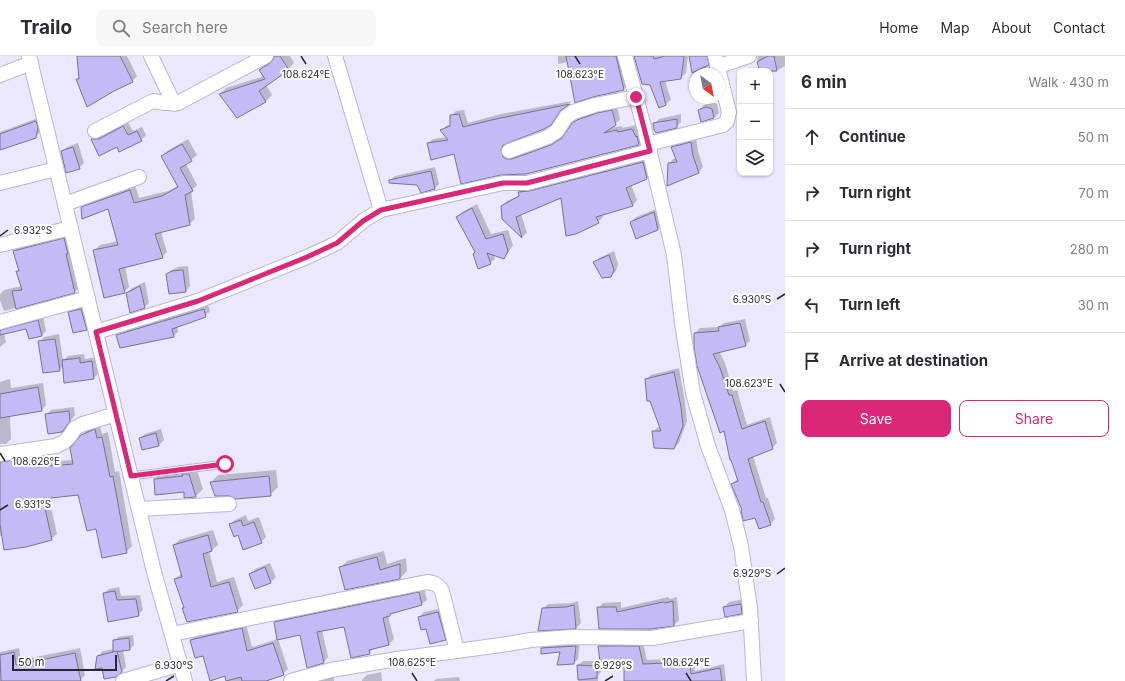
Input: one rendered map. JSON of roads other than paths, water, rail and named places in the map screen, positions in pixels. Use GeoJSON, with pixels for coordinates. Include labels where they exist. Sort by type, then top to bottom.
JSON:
{"type":"FeatureCollection","features":[{"type":"Feature","properties":{"kind":"street"},"geometry":{"type":"LineString","coordinates":[[151,56],[174,104]]}},
{"type":"Feature","properties":{"kind":"street"},"geometry":{"type":"LineString","coordinates":[[95,131],[153,101],[174,104],[266,56]]}},
{"type":"Feature","properties":{"kind":"street"},"geometry":{"type":"LineString","coordinates":[[335,56],[381,210]]}},
{"type":"Feature","properties":{"kind":"street"},"geometry":{"type":"LineString","coordinates":[[625,56],[649,147],[674,255],[682,323],[694,393],[708,446],[732,510],[741,546],[750,608],[754,681]]}},
{"type":"Feature","properties":{"kind":"street"},"geometry":{"type":"LineString","coordinates":[[96,332],[198,301],[307,257],[337,243],[363,221],[381,210],[503,183],[527,183],[723,125],[727,121],[729,112],[716,61],[749,56]]}},
{"type":"Feature","properties":{"kind":"street"},"geometry":{"type":"LineString","coordinates":[[0,75],[30,58],[154,572],[185,681]]}},
{"type":"Feature","properties":{"kind":"street"},"geometry":{"type":"LineString","coordinates":[[509,151],[548,137],[556,131],[566,117],[572,112],[595,105],[636,97]]}},
{"type":"Feature","properties":{"kind":"street"},"geometry":{"type":"LineString","coordinates":[[0,183],[56,168]]}},
{"type":"Feature","properties":{"kind":"street"},"geometry":{"type":"LineString","coordinates":[[65,204],[139,177]]}},
{"type":"Feature","properties":{"kind":"street"},"geometry":{"type":"LineString","coordinates":[[0,245],[71,228]]}},
{"type":"Feature","properties":{"kind":"street"},"geometry":{"type":"LineString","coordinates":[[0,322],[88,298]]}},
{"type":"Feature","properties":{"kind":"street"},"geometry":{"type":"LineString","coordinates":[[0,454],[56,446],[64,442],[75,428],[83,424],[116,414]]}},
{"type":"Feature","properties":{"kind":"street"},"geometry":{"type":"LineString","coordinates":[[139,509],[229,504]]}},
{"type":"Feature","properties":{"kind":"street"},"geometry":{"type":"LineString","coordinates":[[172,634],[427,582],[434,583],[439,586],[442,591],[457,651]]}},
{"type":"Feature","properties":{"kind":"street"},"geometry":{"type":"LineString","coordinates":[[291,681],[338,669],[531,640],[572,637],[652,638],[751,620]]}},
{"type":"Feature","properties":{"kind":"street"},"geometry":{"type":"LineString","coordinates":[[123,681],[181,664]]}},
{"type":"Feature","properties":{"kind":"lane"},"geometry":{"type":"LineString","coordinates":[[131,476],[225,464]]}}]}
